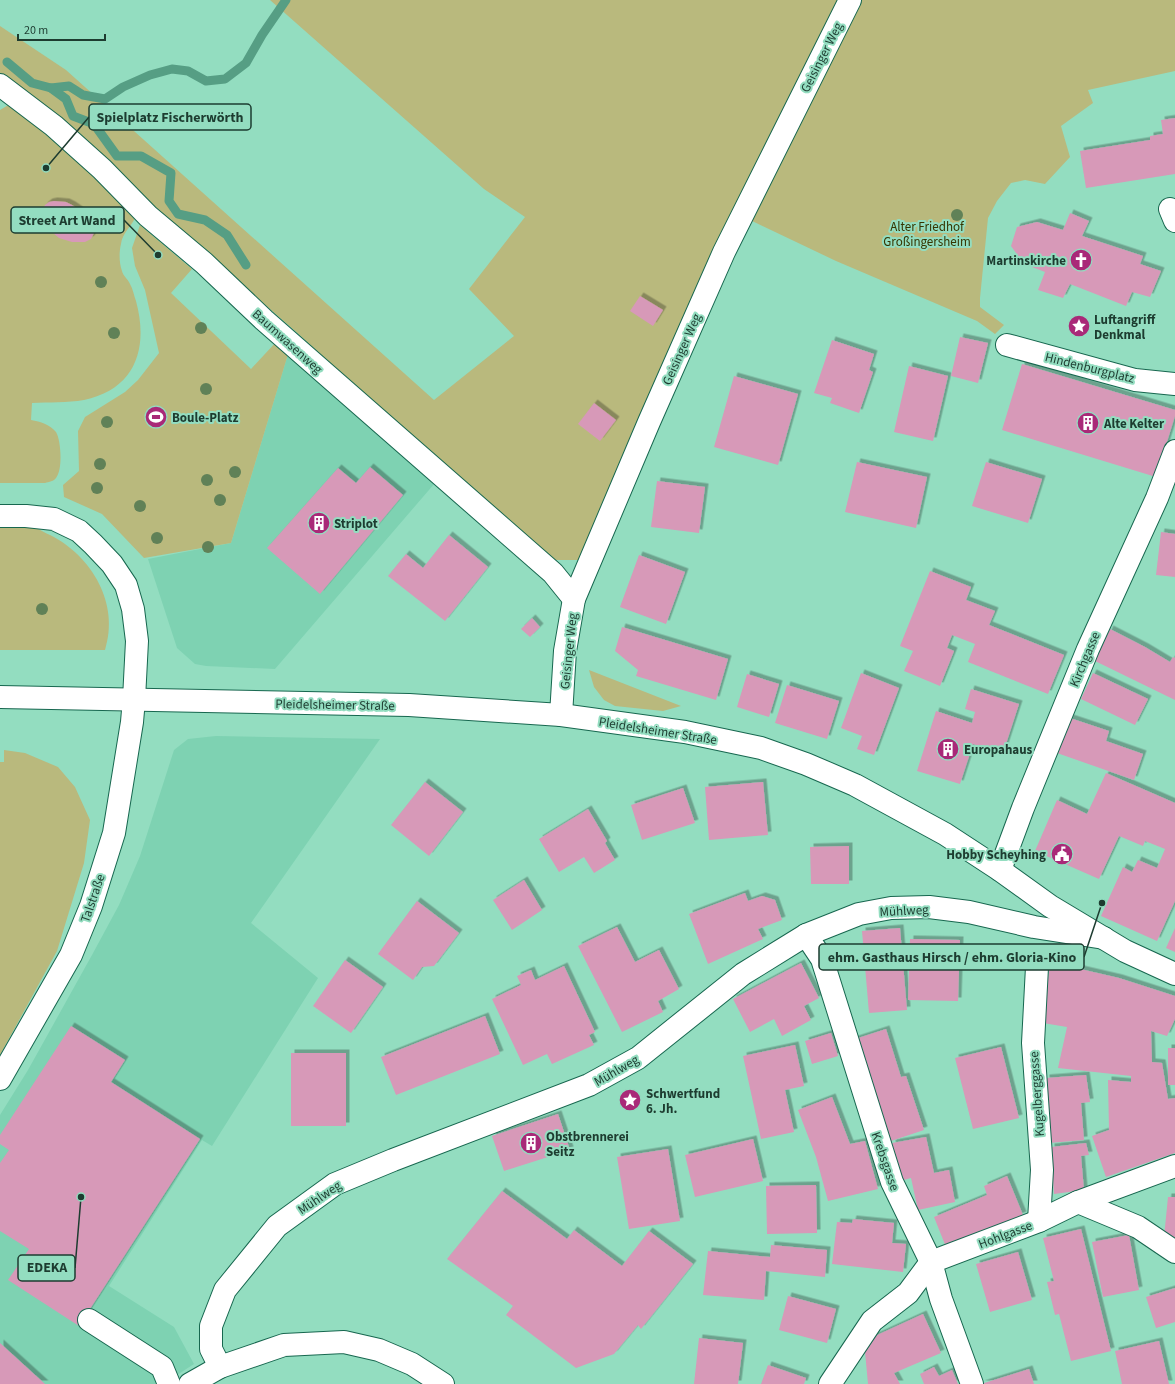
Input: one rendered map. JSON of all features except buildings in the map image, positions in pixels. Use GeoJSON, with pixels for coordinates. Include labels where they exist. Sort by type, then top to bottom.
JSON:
{"type":"FeatureCollection","features":[{"type":"Feature","properties":{"kind":"street","name":"Geisinger Weg"},"geometry":{"type":"LineString","coordinates":[[562,715],[565,651],[574,599],[649,422],[724,252],[850,0]]}},
{"type":"Feature","properties":{"kind":"street","name":"Baumwasenweg"},"geometry":{"type":"LineString","coordinates":[[0,85],[54,126],[102,169],[148,216],[204,263],[264,320],[553,572],[574,599]]}},
{"type":"Feature","properties":{"kind":"street","name":"Hindenburgplatz"},"geometry":{"type":"LineString","coordinates":[[1007,345],[1135,380],[1175,384]]}},
{"type":"Feature","properties":{"kind":"street","name":"Kirchgasse"},"geometry":{"type":"LineString","coordinates":[[1000,870],[1023,808],[1088,649],[1157,498],[1175,451]]}},
{"type":"Feature","properties":{"kind":"street","name":"Talstraße"},"geometry":{"type":"LineString","coordinates":[[0,516],[26,516],[54,520],[79,530],[112,564],[126,585],[133,609],[137,641],[134,699],[114,833],[91,906],[71,955],[0,1079]]}},
{"type":"Feature","properties":{"kind":"street","name":"Pleidelsheimer Straße"},"geometry":{"type":"LineString","coordinates":[[0,697],[409,705],[562,715],[685,732],[767,750],[806,764],[855,785],[945,834],[1000,870],[1050,906],[1125,951],[1175,974]]}},
{"type":"Feature","properties":{"kind":"street","name":"Mühlweg"},"geometry":{"type":"LineString","coordinates":[[220,1367],[211,1349],[211,1326],[225,1290],[277,1226],[335,1184],[393,1160],[589,1085],[638,1058],[743,974],[806,935],[859,914],[891,908],[929,907],[969,912],[1034,927],[1104,938]]}},
{"type":"Feature","properties":{"kind":"street","name":"Krebsgasse"},"geometry":{"type":"LineString","coordinates":[[806,935],[822,959],[892,1182],[931,1262],[941,1299],[972,1384]]}},
{"type":"Feature","properties":{"kind":"street","name":"Kugelberggasse"},"geometry":{"type":"LineString","coordinates":[[1037,967],[1033,1043],[1042,1170],[1039,1221]]}},
{"type":"Feature","properties":{"kind":"street","name":"Hohlgasse"},"geometry":{"type":"LineString","coordinates":[[931,1262],[1039,1221],[1078,1202],[1175,1166]]}},
{"type":"Feature","properties":{"kind":"street"},"geometry":{"type":"LineString","coordinates":[[1078,1202],[1138,1227],[1175,1252]]}},
{"type":"Feature","properties":{"kind":"street"},"geometry":{"type":"LineString","coordinates":[[830,1384],[872,1321],[908,1293],[931,1262]]}},
{"type":"Feature","properties":{"kind":"street"},"geometry":{"type":"LineString","coordinates":[[89,1320],[162,1367],[169,1384]]}},
{"type":"Feature","properties":{"kind":"street"},"geometry":{"type":"LineString","coordinates":[[190,1384],[220,1367],[284,1345],[344,1342],[379,1350],[412,1364],[443,1384]]}},
{"type":"Feature","properties":{"kind":"shaded area"},"geometry":{"type":"Polygon","coordinates":[[[295,331],[447,469],[275,669],[206,666],[195,664],[177,648],[148,559],[231,543],[295,331]]]}},
{"type":"Feature","properties":{"kind":"shaded area"},"geometry":{"type":"Polygon","coordinates":[[[216,736],[380,739],[251,923],[318,978],[212,1146],[202,1140],[109,1286],[174,1327],[194,1364],[163,1384],[0,1384],[0,1115],[28,1070],[119,905],[140,856],[174,750],[188,739],[216,736]]]}},
{"type":"Feature","properties":{"kind":"green space","name":"Alter Friedhof Großingersheim"},"geometry":{"type":"Polygon","coordinates":[[[270,0],[1175,0],[1175,71],[1088,90],[1093,103],[1061,126],[1070,157],[1045,184],[1025,180],[1011,183],[997,201],[988,218],[980,298],[980,307],[1004,325],[995,334],[977,321],[836,261],[750,220],[579,560],[554,560],[447,469],[295,331],[56,122],[0,81],[0,26],[66,70],[434,400],[514,336],[469,289],[525,217],[484,189],[270,0]]]}},
{"type":"Feature","properties":{"kind":"green space"},"geometry":{"type":"Polygon","coordinates":[[[10,104],[22,109],[137,214],[123,236],[120,247],[120,261],[123,274],[132,288],[140,319],[141,335],[139,351],[134,364],[126,376],[115,387],[101,395],[78,401],[32,403],[31,420],[51,427],[56,432],[59,441],[60,469],[54,480],[45,483],[0,483],[0,110],[10,104]]]}},
{"type":"Feature","properties":{"kind":"green space"},"geometry":{"type":"Polygon","coordinates":[[[140,225],[192,269],[171,293],[251,369],[277,341],[289,351],[231,543],[144,558],[102,514],[64,497],[63,485],[79,471],[78,431],[85,417],[125,392],[138,380],[159,353],[145,290],[135,266],[132,248],[140,225]]]}},
{"type":"Feature","properties":{"kind":"green space"},"geometry":{"type":"Polygon","coordinates":[[[0,524],[26,525],[34,527],[65,544],[90,568],[99,583],[109,616],[109,633],[105,650],[0,650],[0,524]]]}},
{"type":"Feature","properties":{"kind":"green space"},"geometry":{"type":"Polygon","coordinates":[[[589,670],[681,706],[663,711],[615,706],[604,700],[594,687],[589,670]]]}},
{"type":"Feature","properties":{"kind":"green space"},"geometry":{"type":"Polygon","coordinates":[[[4,750],[25,753],[58,767],[75,787],[90,820],[84,863],[57,951],[0,1055],[0,762],[4,762],[4,750]]]}},
{"type":"Feature","properties":{"kind":"waterway"},"geometry":{"type":"LineString","coordinates":[[7,62],[32,83],[51,88],[69,86],[83,95],[105,99],[123,87],[150,75],[172,69],[188,71],[206,81],[225,79],[246,63],[262,35],[286,0]]}},
{"type":"Feature","properties":{"kind":"waterway"},"geometry":{"type":"LineString","coordinates":[[51,88],[66,99],[73,116],[94,124],[117,156],[141,156],[171,173],[169,201],[178,214],[205,220],[227,235],[246,265]]}},
{"type":"Feature","properties":{"kind":"place","name":"Spielplatz Fischerwörth"},"geometry":{"type":"Point","coordinates":[46,168]}},
{"type":"Feature","properties":{"kind":"place","name":"Street Art Wand"},"geometry":{"type":"Point","coordinates":[158,255]}},
{"type":"Feature","properties":{"kind":"place","name":"Martinskirche"},"geometry":{"type":"Point","coordinates":[1081,260]}},
{"type":"Feature","properties":{"kind":"place","name":"Luftangriff Denkmal"},"geometry":{"type":"Point","coordinates":[1079,326]}},
{"type":"Feature","properties":{"kind":"place","name":"Boule-Platz"},"geometry":{"type":"Point","coordinates":[156,417]}},
{"type":"Feature","properties":{"kind":"place","name":"Alte Kelter"},"geometry":{"type":"Point","coordinates":[1088,423]}},
{"type":"Feature","properties":{"kind":"place","name":"Striplot"},"geometry":{"type":"Point","coordinates":[319,523]}},
{"type":"Feature","properties":{"kind":"place","name":"Europahaus"},"geometry":{"type":"Point","coordinates":[948,749]}},
{"type":"Feature","properties":{"kind":"place","name":"Hobby Scheyhing"},"geometry":{"type":"Point","coordinates":[1062,854]}},
{"type":"Feature","properties":{"kind":"place","name":"ehm. Gasthaus Hirsch / ehm. Gloria-Kino"},"geometry":{"type":"Point","coordinates":[1102,903]}},
{"type":"Feature","properties":{"kind":"place","name":"Schwertfund 6. Jh."},"geometry":{"type":"Point","coordinates":[630,1100]}},
{"type":"Feature","properties":{"kind":"place","name":"Obstbrennerei Seitz"},"geometry":{"type":"Point","coordinates":[531,1143]}},
{"type":"Feature","properties":{"kind":"place","name":"EDEKA"},"geometry":{"type":"Point","coordinates":[81,1197]}}]}
